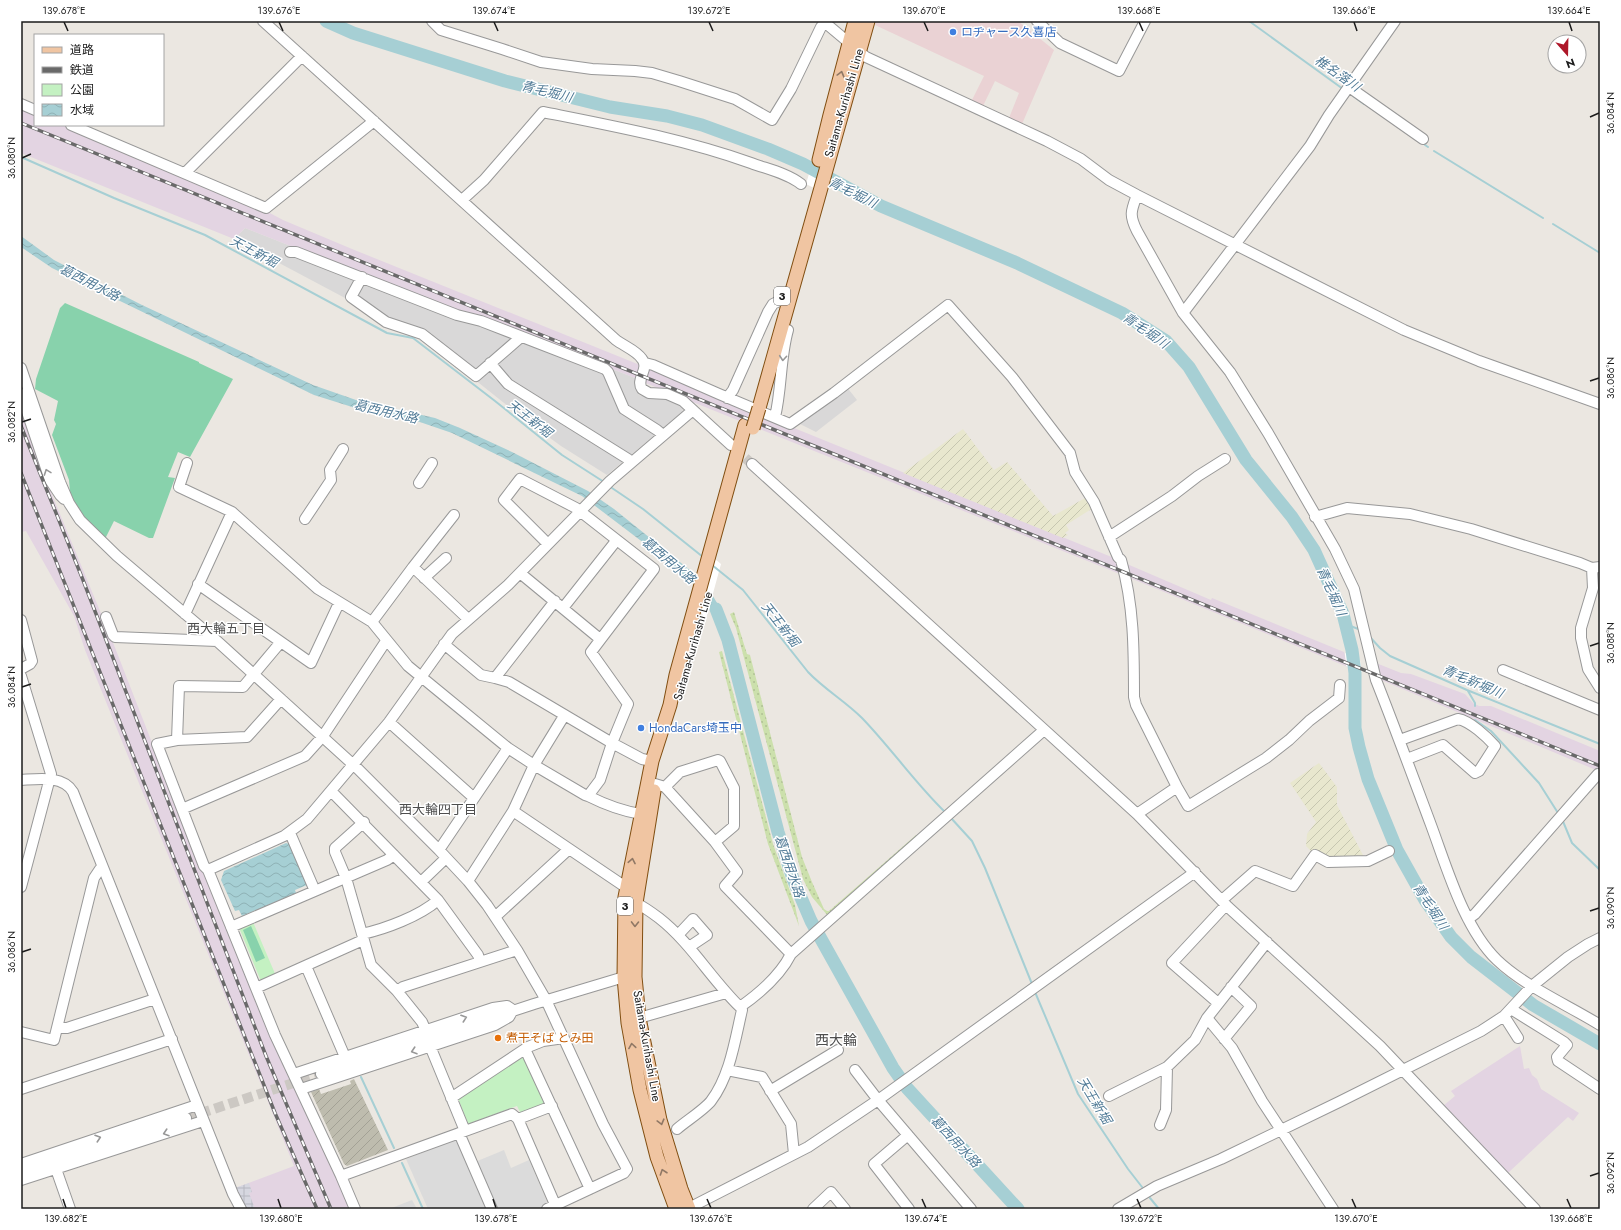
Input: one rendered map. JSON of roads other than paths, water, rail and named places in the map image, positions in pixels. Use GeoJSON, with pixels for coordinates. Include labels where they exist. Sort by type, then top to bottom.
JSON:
{"type":"FeatureCollection","features":[{"type":"Feature","properties":{"kind":"main road","name":"Saitama-Kurihashi Line"},"geometry":{"type":"LineString","coordinates":[[854,48],[855,21]]}},
{"type":"Feature","properties":{"kind":"main road","name":"Saitama-Kurihashi Line"},"geometry":{"type":"LineString","coordinates":[[685,1209],[657,1157],[640,1090],[628,1023],[629,977],[625,897],[652,761],[670,705],[676,675],[698,609],[755,406],[811,187],[825,155],[854,48],[868,21]]}},
{"type":"Feature","properties":{"kind":"main road","name":"Saitama-Kurihashi Line"},"geometry":{"type":"LineString","coordinates":[[755,406],[792,293],[811,187]]}},
{"type":"Feature","properties":{"kind":"main road","name":"Saitama-Kurihashi Line"},"geometry":{"type":"LineString","coordinates":[[685,1209],[681,1189],[660,1120],[629,977],[636,903],[698,609]]}},
{"type":"Feature","properties":{"kind":"street"},"geometry":{"type":"LineString","coordinates":[[263,21],[616,340],[640,356],[645,363],[653,365],[779,420],[790,424],[834,393],[948,305],[1012,377],[1070,453],[1075,472],[1094,502],[1118,557],[1121,560],[1129,591],[1133,619],[1134,696],[1136,705],[1188,806],[1266,758],[1289,740],[1309,720],[1339,698],[1340,685]]}},
{"type":"Feature","properties":{"kind":"street"},"geometry":{"type":"LineString","coordinates":[[432,21],[441,30],[502,48],[536,61],[592,69],[652,73],[679,80],[735,99],[772,120],[791,90],[824,22],[854,48],[906,76],[1047,141],[1081,160],[1109,180],[1136,195],[1374,315],[1437,344],[1600,404]]}},
{"type":"Feature","properties":{"kind":"street"},"geometry":{"type":"LineString","coordinates":[[1037,21],[1060,43],[1119,71],[1144,21]]}},
{"type":"Feature","properties":{"kind":"street"},"geometry":{"type":"LineString","coordinates":[[1183,313],[1310,146],[1329,115],[1395,21]]}},
{"type":"Feature","properties":{"kind":"street"},"geometry":{"type":"LineString","coordinates":[[185,173],[302,56]]}},
{"type":"Feature","properties":{"kind":"street"},"geometry":{"type":"LineString","coordinates":[[1349,87],[1423,139]]}},
{"type":"Feature","properties":{"kind":"street"},"geometry":{"type":"LineString","coordinates":[[21,104],[34,110]]}},
{"type":"Feature","properties":{"kind":"street"},"geometry":{"type":"LineString","coordinates":[[462,200],[484,180],[543,112],[655,134],[712,149],[788,176],[811,187]]}},
{"type":"Feature","properties":{"kind":"street"},"geometry":{"type":"LineString","coordinates":[[73,126],[266,208],[374,121]]}},
{"type":"Feature","properties":{"kind":"street"},"geometry":{"type":"LineString","coordinates":[[1136,195],[1131,212],[1131,219],[1183,313],[1230,372],[1268,433],[1335,549],[1354,589],[1376,680],[1468,920],[1482,943],[1498,961],[1530,988],[1600,1025]]}},
{"type":"Feature","properties":{"kind":"street"},"geometry":{"type":"LineString","coordinates":[[290,252],[296,252],[457,315],[481,321],[605,370],[608,372],[624,409],[658,430],[663,435]]}},
{"type":"Feature","properties":{"kind":"street"},"geometry":{"type":"LineString","coordinates":[[362,278],[351,297],[386,322],[422,334],[476,376],[521,337]]}},
{"type":"Feature","properties":{"kind":"street"},"geometry":{"type":"LineString","coordinates":[[775,417],[779,398],[784,343],[793,310],[794,301],[792,293]]}},
{"type":"Feature","properties":{"kind":"street"},"geometry":{"type":"LineString","coordinates":[[727,398],[733,390],[768,312],[773,304],[781,300]]}},
{"type":"Feature","properties":{"kind":"street"},"geometry":{"type":"LineString","coordinates":[[490,363],[508,384],[631,462]]}},
{"type":"Feature","properties":{"kind":"street"},"geometry":{"type":"LineString","coordinates":[[645,363],[639,381],[639,385],[642,389],[649,393],[667,394],[683,401],[731,445]]}},
{"type":"Feature","properties":{"kind":"street"},"geometry":{"type":"LineString","coordinates":[[21,368],[69,503],[80,520],[99,540],[217,641],[354,765],[439,850],[468,882],[495,917],[517,950],[546,1000],[603,1124],[626,1164],[627,1169],[624,1172],[553,1208],[518,1119],[514,1115],[510,1114],[341,1176]]}},
{"type":"Feature","properties":{"kind":"street"},"geometry":{"type":"LineString","coordinates":[[21,394],[50,480],[60,495],[69,503]]}},
{"type":"Feature","properties":{"kind":"street"},"geometry":{"type":"LineString","coordinates":[[208,870],[290,833],[314,813],[389,722],[444,644],[468,619],[508,585],[596,495],[631,462],[693,410]]}},
{"type":"Feature","properties":{"kind":"street"},"geometry":{"type":"LineString","coordinates":[[35,434],[43,447],[50,451]]}},
{"type":"Feature","properties":{"kind":"street"},"geometry":{"type":"LineString","coordinates":[[305,519],[331,480],[330,470],[343,449]]}},
{"type":"Feature","properties":{"kind":"street"},"geometry":{"type":"LineString","coordinates":[[1109,537],[1225,459]]}},
{"type":"Feature","properties":{"kind":"street"},"geometry":{"type":"LineString","coordinates":[[187,463],[179,487],[232,512],[318,589],[372,622],[408,666],[508,748],[585,795],[623,811],[641,814]]}},
{"type":"Feature","properties":{"kind":"street"},"geometry":{"type":"LineString","coordinates":[[419,483],[432,463]]}},
{"type":"Feature","properties":{"kind":"street"},"geometry":{"type":"LineString","coordinates":[[752,464],[954,646],[1137,814],[1224,902],[1380,1046],[1535,1209]]}},
{"type":"Feature","properties":{"kind":"street"},"geometry":{"type":"LineString","coordinates":[[548,544],[504,500],[520,478],[580,511],[616,541],[654,569],[591,652],[628,704],[612,743],[600,780],[588,796]]}},
{"type":"Feature","properties":{"kind":"street"},"geometry":{"type":"LineString","coordinates":[[1315,516],[1347,508],[1410,514],[1481,532],[1596,568],[1593,588],[1581,628],[1581,638],[1588,669],[1600,688]]}},
{"type":"Feature","properties":{"kind":"street"},"geometry":{"type":"LineString","coordinates":[[185,614],[232,512]]}},
{"type":"Feature","properties":{"kind":"street"},"geometry":{"type":"LineString","coordinates":[[372,622],[454,515]]}},
{"type":"Feature","properties":{"kind":"street"},"geometry":{"type":"LineString","coordinates":[[563,608],[616,541]]}},
{"type":"Feature","properties":{"kind":"street"},"geometry":{"type":"LineString","coordinates":[[424,578],[446,558]]}},
{"type":"Feature","properties":{"kind":"street"},"geometry":{"type":"LineString","coordinates":[[413,567],[468,619]]}},
{"type":"Feature","properties":{"kind":"street"},"geometry":{"type":"LineString","coordinates":[[520,573],[600,639]]}},
{"type":"Feature","properties":{"kind":"street"},"geometry":{"type":"LineString","coordinates":[[198,584],[311,663],[339,603]]}},
{"type":"Feature","properties":{"kind":"street"},"geometry":{"type":"LineString","coordinates":[[494,678],[555,601]]}},
{"type":"Feature","properties":{"kind":"street"},"geometry":{"type":"LineString","coordinates":[[106,616],[113,635],[115,636],[217,641]]}},
{"type":"Feature","properties":{"kind":"street"},"geometry":{"type":"LineString","coordinates":[[21,620],[32,657],[30,664],[21,669]]}},
{"type":"Feature","properties":{"kind":"street"},"geometry":{"type":"LineString","coordinates":[[182,809],[305,756],[323,736],[386,641]]}},
{"type":"Feature","properties":{"kind":"street"},"geometry":{"type":"LineString","coordinates":[[177,740],[179,686],[243,687],[280,642]]}},
{"type":"Feature","properties":{"kind":"street"},"geometry":{"type":"LineString","coordinates":[[444,644],[481,675],[509,682],[564,716],[612,743],[642,759],[652,761]]}},
{"type":"Feature","properties":{"kind":"street"},"geometry":{"type":"LineString","coordinates":[[1503,670],[1600,710]]}},
{"type":"Feature","properties":{"kind":"street"},"geometry":{"type":"LineString","coordinates":[[21,676],[51,770],[21,887]]}},
{"type":"Feature","properties":{"kind":"street"},"geometry":{"type":"LineString","coordinates":[[281,698],[247,737],[177,740],[157,744],[204,866],[208,870],[275,1035],[355,1209]]}},
{"type":"Feature","properties":{"kind":"street"},"geometry":{"type":"LineString","coordinates":[[468,882],[514,811],[534,765],[564,716]]}},
{"type":"Feature","properties":{"kind":"street"},"geometry":{"type":"LineString","coordinates":[[1400,740],[1458,719],[1462,719],[1485,735],[1495,746],[1478,771],[1475,773],[1443,745],[1406,759]]}},
{"type":"Feature","properties":{"kind":"street"},"geometry":{"type":"LineString","coordinates":[[389,722],[474,798]]}},
{"type":"Feature","properties":{"kind":"street"},"geometry":{"type":"LineString","coordinates":[[741,1006],[762,990],[791,954],[808,938],[1044,730]]}},
{"type":"Feature","properties":{"kind":"street"},"geometry":{"type":"LineString","coordinates":[[439,850],[508,748]]}},
{"type":"Feature","properties":{"kind":"street"},"geometry":{"type":"LineString","coordinates":[[715,842],[734,826],[734,788],[720,761],[718,760],[680,772],[660,785],[715,842],[738,872],[725,886],[791,954]]}},
{"type":"Feature","properties":{"kind":"street"},"geometry":{"type":"LineString","coordinates":[[1468,920],[1475,914],[1598,774],[1600,775]]}},
{"type":"Feature","properties":{"kind":"street"},"geometry":{"type":"LineString","coordinates":[[21,780],[49,779],[67,785],[73,792],[197,1105],[233,1194],[241,1209]]}},
{"type":"Feature","properties":{"kind":"street"},"geometry":{"type":"LineString","coordinates":[[1137,814],[1177,787]]}},
{"type":"Feature","properties":{"kind":"street"},"geometry":{"type":"LineString","coordinates":[[332,792],[364,822],[438,900],[478,955],[480,962]]}},
{"type":"Feature","properties":{"kind":"street"},"geometry":{"type":"LineString","coordinates":[[514,811],[627,888]]}},
{"type":"Feature","properties":{"kind":"street"},"geometry":{"type":"LineString","coordinates":[[364,822],[335,848],[335,852],[346,878],[371,965],[398,991],[422,1022],[426,1031]]}},
{"type":"Feature","properties":{"kind":"street"},"geometry":{"type":"LineString","coordinates":[[290,833],[315,891]]}},
{"type":"Feature","properties":{"kind":"street"},"geometry":{"type":"LineString","coordinates":[[495,917],[569,849]]}},
{"type":"Feature","properties":{"kind":"street"},"geometry":{"type":"LineString","coordinates":[[1218,1004],[1172,963],[1224,902],[1255,871],[1293,886],[1315,856],[1328,862],[1368,861],[1388,851]]}},
{"type":"Feature","properties":{"kind":"street"},"geometry":{"type":"LineString","coordinates":[[231,927],[387,860],[394,855]]}},
{"type":"Feature","properties":{"kind":"street"},"geometry":{"type":"LineString","coordinates":[[421,882],[446,858]]}},
{"type":"Feature","properties":{"kind":"street"},"geometry":{"type":"LineString","coordinates":[[21,1032],[54,1040],[94,878],[100,869],[104,868]]}},
{"type":"Feature","properties":{"kind":"street"},"geometry":{"type":"LineString","coordinates":[[685,1209],[808,1147],[878,1100],[1195,872]]}},
{"type":"Feature","properties":{"kind":"street"},"geometry":{"type":"LineString","coordinates":[[256,988],[306,966],[363,937],[408,918],[424,910],[438,900]]}},
{"type":"Feature","properties":{"kind":"street"},"geometry":{"type":"LineString","coordinates":[[636,903],[643,906],[678,934],[726,993],[740,1007],[741,1006]]}},
{"type":"Feature","properties":{"kind":"street"},"geometry":{"type":"LineString","coordinates":[[678,934],[693,919],[707,935],[689,947]]}},
{"type":"Feature","properties":{"kind":"street"},"geometry":{"type":"LineString","coordinates":[[1118,1209],[1157,1186],[1221,1159],[1481,1031],[1510,1009],[1530,988],[1578,950],[1600,938]]}},
{"type":"Feature","properties":{"kind":"street"},"geometry":{"type":"LineString","coordinates":[[1109,1096],[1167,1067],[1195,1040],[1207,1018],[1267,942]]}},
{"type":"Feature","properties":{"kind":"street"},"geometry":{"type":"LineString","coordinates":[[398,991],[403,987],[517,950]]}},
{"type":"Feature","properties":{"kind":"street"},"geometry":{"type":"LineString","coordinates":[[306,966],[345,1057]]}},
{"type":"Feature","properties":{"kind":"street"},"geometry":{"type":"LineString","coordinates":[[321,1074],[513,1010],[629,977]]}},
{"type":"Feature","properties":{"kind":"street"},"geometry":{"type":"LineString","coordinates":[[1224,1039],[1251,1006],[1231,987]]}},
{"type":"Feature","properties":{"kind":"street"},"geometry":{"type":"LineString","coordinates":[[639,1018],[726,993]]}},
{"type":"Feature","properties":{"kind":"street"},"geometry":{"type":"LineString","coordinates":[[57,1028],[67,1028],[155,999]]}},
{"type":"Feature","properties":{"kind":"street"},"geometry":{"type":"LineString","coordinates":[[294,1074],[493,1008],[508,1006],[513,1010]]}},
{"type":"Feature","properties":{"kind":"street"},"geometry":{"type":"LineString","coordinates":[[677,1129],[710,1102],[727,1070],[742,1010],[741,1006]]}},
{"type":"Feature","properties":{"kind":"street"},"geometry":{"type":"LineString","coordinates":[[1510,1009],[1518,1038]]}},
{"type":"Feature","properties":{"kind":"street"},"geometry":{"type":"LineString","coordinates":[[1510,1009],[1564,1042],[1567,1045],[1557,1057],[1558,1061],[1600,1089]]}},
{"type":"Feature","properties":{"kind":"street"},"geometry":{"type":"LineString","coordinates":[[300,1089],[495,1025],[509,1017],[513,1010]]}},
{"type":"Feature","properties":{"kind":"street"},"geometry":{"type":"LineString","coordinates":[[1207,1018],[1232,1048],[1262,1101],[1333,1209]]}},
{"type":"Feature","properties":{"kind":"street"},"geometry":{"type":"LineString","coordinates":[[451,1098],[537,1042],[564,1038]]}},
{"type":"Feature","properties":{"kind":"street"},"geometry":{"type":"LineString","coordinates":[[21,1089],[172,1039]]}},
{"type":"Feature","properties":{"kind":"street"},"geometry":{"type":"LineString","coordinates":[[430,1046],[492,1209]]}},
{"type":"Feature","properties":{"kind":"street"},"geometry":{"type":"LineString","coordinates":[[525,1049],[590,1189]]}},
{"type":"Feature","properties":{"kind":"street"},"geometry":{"type":"LineString","coordinates":[[770,1091],[838,1050]]}},
{"type":"Feature","properties":{"kind":"street"},"geometry":{"type":"LineString","coordinates":[[1160,1125],[1166,1110],[1167,1067]]}},
{"type":"Feature","properties":{"kind":"street"},"geometry":{"type":"LineString","coordinates":[[727,1070],[762,1078],[791,1124],[794,1154]]}},
{"type":"Feature","properties":{"kind":"street"},"geometry":{"type":"LineString","coordinates":[[854,1070],[972,1209]]}},
{"type":"Feature","properties":{"kind":"street"},"geometry":{"type":"LineString","coordinates":[[21,1164],[197,1105]]}},
{"type":"Feature","properties":{"kind":"street"},"geometry":{"type":"LineString","coordinates":[[518,1119],[552,1106]]}},
{"type":"Feature","properties":{"kind":"street"},"geometry":{"type":"LineString","coordinates":[[21,1172],[186,1118]]}},
{"type":"Feature","properties":{"kind":"street"},"geometry":{"type":"LineString","coordinates":[[21,1180],[204,1121]]}},
{"type":"Feature","properties":{"kind":"street"},"geometry":{"type":"LineString","coordinates":[[908,1135],[874,1164],[909,1209]]}},
{"type":"Feature","properties":{"kind":"street"},"geometry":{"type":"LineString","coordinates":[[56,1169],[70,1209]]}},
{"type":"Feature","properties":{"kind":"street"},"geometry":{"type":"LineString","coordinates":[[813,1209],[831,1192],[845,1209]]}},
{"type":"Feature","properties":{"kind":"water"},"geometry":{"type":"Polygon","coordinates":[[[21,236],[54,260],[79,273],[142,305],[313,385],[356,400],[435,418],[512,452],[588,491],[614,509],[696,575],[714,598],[727,624],[719,626],[708,602],[693,583],[661,556],[582,496],[452,433],[414,420],[365,411],[314,395],[52,268],[21,247],[21,236]]]}},
{"type":"Feature","properties":{"kind":"water"},"geometry":{"type":"Polygon","coordinates":[[[286,843],[289,844],[307,885],[295,890],[296,893],[242,916],[239,910],[235,911],[221,880],[224,871],[286,843]]]}},
{"type":"Feature","properties":{"kind":"waterway","name":"青毛堀川"},"geometry":{"type":"LineString","coordinates":[[326,21],[353,33],[505,81],[610,107],[667,116],[702,125],[768,149],[803,164],[881,206],[1017,263],[1122,313],[1166,341],[1189,367],[1246,460],[1292,517],[1314,550],[1343,614],[1352,650],[1355,673],[1355,728],[1368,779],[1397,850],[1425,900],[1451,937],[1471,957],[1533,1005],[1600,1044]]}},
{"type":"Feature","properties":{"kind":"waterway","name":"椎名落川"},"geometry":{"type":"LineString","coordinates":[[1249,21],[1343,89]]}},
{"type":"Feature","properties":{"kind":"waterway","name":"椎名落川"},"geometry":{"type":"LineString","coordinates":[[1348,92],[1364,104]]}},
{"type":"Feature","properties":{"kind":"waterway","name":"椎名落川"},"geometry":{"type":"LineString","coordinates":[[1434,151],[1543,218]]}},
{"type":"Feature","properties":{"kind":"waterway","name":"天王新堀"},"geometry":{"type":"LineString","coordinates":[[21,157],[114,198],[205,235],[387,333],[413,338],[562,455],[604,482]]}},
{"type":"Feature","properties":{"kind":"waterway","name":"椎名落川"},"geometry":{"type":"LineString","coordinates":[[1553,224],[1600,253]]}},
{"type":"Feature","properties":{"kind":"waterway","name":"天王新堀"},"geometry":{"type":"LineString","coordinates":[[609,486],[643,509],[703,557]]}},
{"type":"Feature","properties":{"kind":"waterway","name":"天王新堀"},"geometry":{"type":"LineString","coordinates":[[712,565],[743,590],[808,672],[862,718],[923,789],[945,812]]}},
{"type":"Feature","properties":{"kind":"waterway","name":"葛西用水路"},"geometry":{"type":"LineString","coordinates":[[716,609],[728,640],[778,832],[793,879],[811,921],[893,1068],[907,1088],[1018,1209]]}},
{"type":"Feature","properties":{"kind":"waterway","name":"青毛新堀川"},"geometry":{"type":"LineString","coordinates":[[1345,624],[1361,630]]}},
{"type":"Feature","properties":{"kind":"waterway","name":"青毛新堀川"},"geometry":{"type":"LineString","coordinates":[[1369,636],[1390,656],[1467,690],[1600,744]]}},
{"type":"Feature","properties":{"kind":"waterway"},"geometry":{"type":"LineString","coordinates":[[1468,691],[1475,703],[1475,706]]}},
{"type":"Feature","properties":{"kind":"waterway"},"geometry":{"type":"LineString","coordinates":[[1475,720],[1491,731],[1539,783],[1558,813]]}},
{"type":"Feature","properties":{"kind":"waterway","name":"天王新堀"},"geometry":{"type":"LineString","coordinates":[[951,818],[972,841],[985,868],[1032,984]]}},
{"type":"Feature","properties":{"kind":"waterway"},"geometry":{"type":"LineString","coordinates":[[1562,819],[1572,843],[1600,870]]}},
{"type":"Feature","properties":{"kind":"waterway","name":"天王新堀"},"geometry":{"type":"LineString","coordinates":[[1035,992],[1078,1094],[1128,1169],[1142,1187]]}},
{"type":"Feature","properties":{"kind":"waterway"},"geometry":{"type":"LineString","coordinates":[[361,1077],[394,1148]]}},
{"type":"Feature","properties":{"kind":"waterway"},"geometry":{"type":"LineString","coordinates":[[402,1163],[423,1209]]}},
{"type":"Feature","properties":{"kind":"waterway","name":"天王新堀"},"geometry":{"type":"LineString","coordinates":[[1150,1198],[1159,1209]]}},
{"type":"Feature","properties":{"kind":"tunnel"},"geometry":{"type":"LineString","coordinates":[[734,448],[752,464]]}},
{"type":"Feature","properties":{"kind":"tunnel"},"geometry":{"type":"LineString","coordinates":[[186,1118],[321,1074]]}},
{"type":"Feature","properties":{"kind":"railway"},"geometry":{"type":"LineString","coordinates":[[21,123],[1600,766]]}},
{"type":"Feature","properties":{"kind":"railway"},"geometry":{"type":"LineString","coordinates":[[21,426],[83,580],[266,1056],[331,1209]]}},
{"type":"Feature","properties":{"kind":"railway"},"geometry":{"type":"LineString","coordinates":[[21,473],[275,1113],[317,1209]]}},
{"type":"Feature","properties":{"kind":"place","name":"ロヂャース久喜店"},"geometry":{"type":"Point","coordinates":[953,32]}},
{"type":"Feature","properties":{"kind":"place","name":"HondaCars埼玉中"},"geometry":{"type":"Point","coordinates":[641,728]}},
{"type":"Feature","properties":{"kind":"place","name":"煮干そば とみ田"},"geometry":{"type":"Point","coordinates":[498,1038]}},
{"type":"Feature","properties":{"kind":"district","name":"西大輪五丁目"},"geometry":{"type":"Point","coordinates":[226,628]}},
{"type":"Feature","properties":{"kind":"district","name":"西大輪四丁目"},"geometry":{"type":"Point","coordinates":[438,809]}},
{"type":"Feature","properties":{"kind":"district","name":"西大輪"},"geometry":{"type":"Point","coordinates":[836,1040]}}]}
